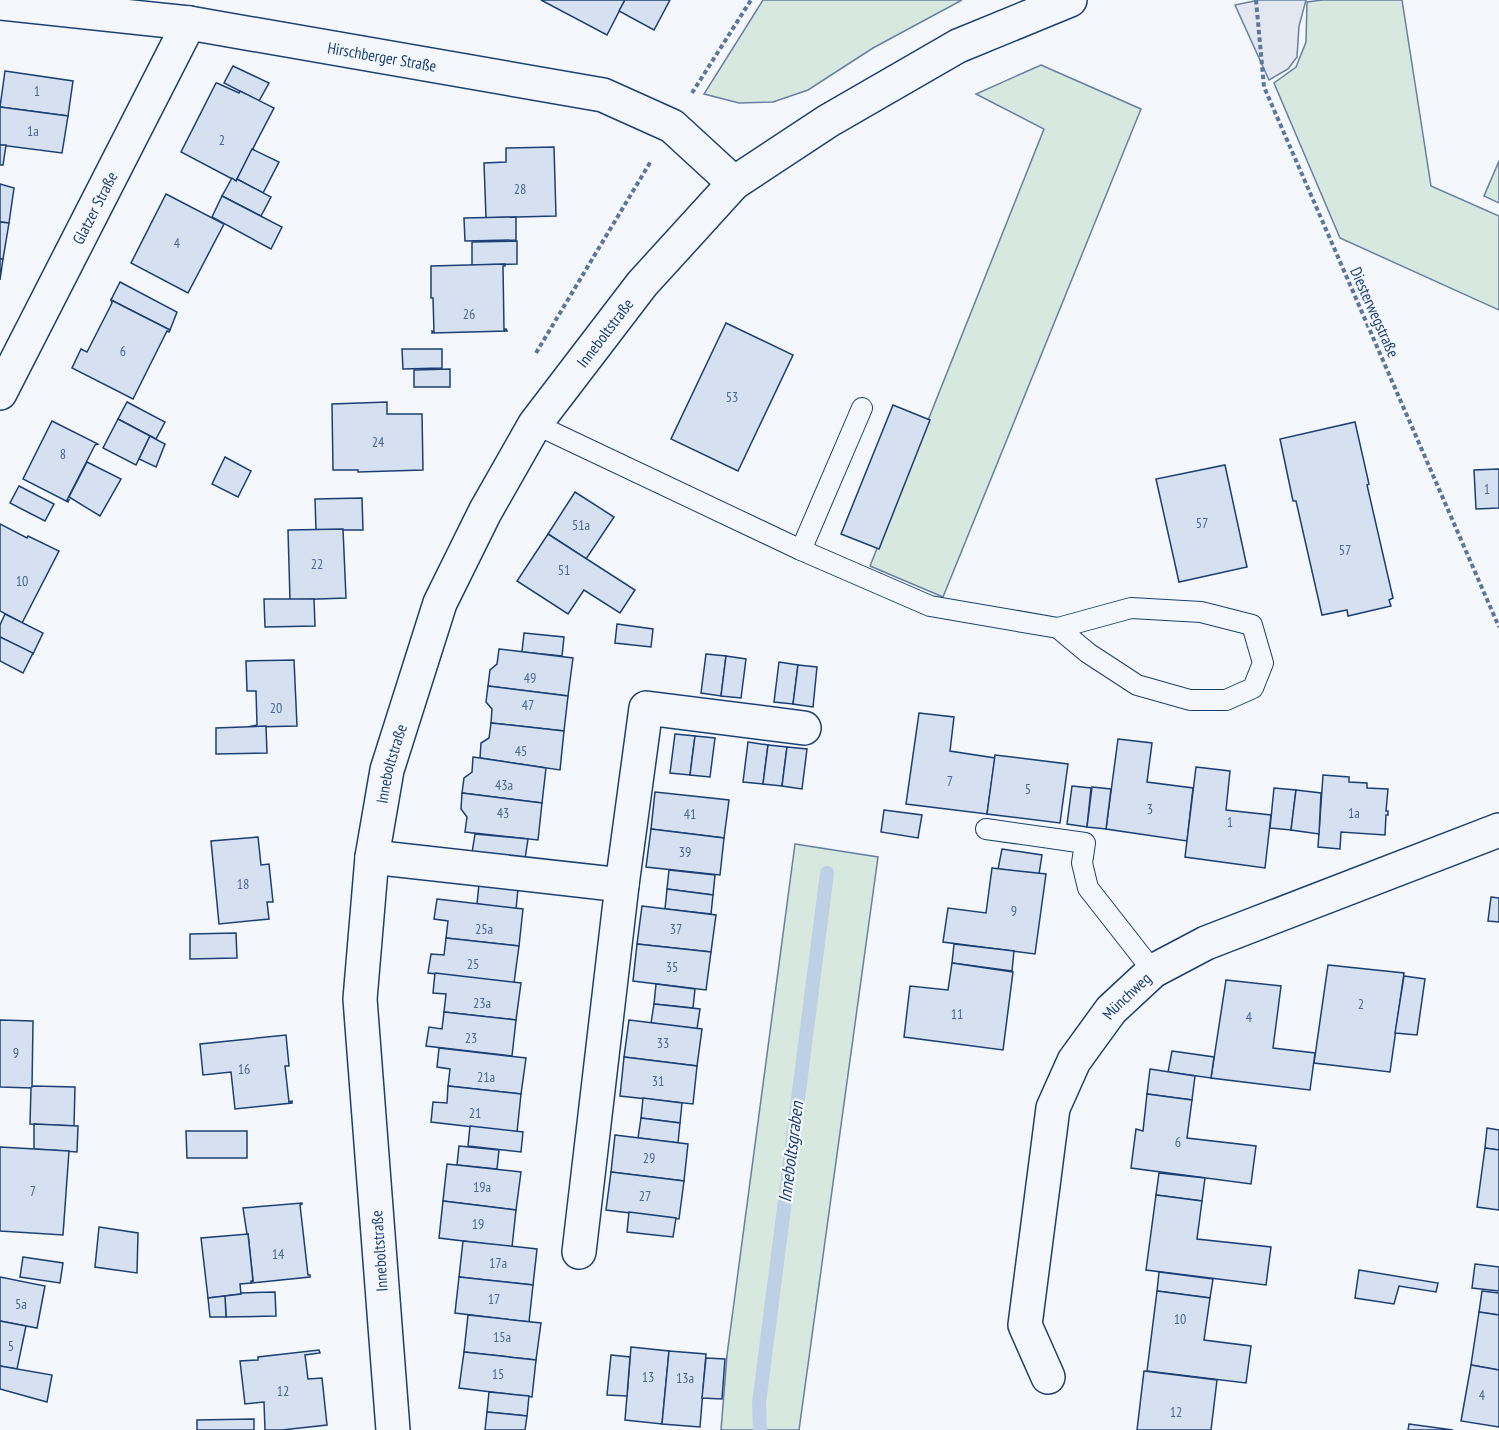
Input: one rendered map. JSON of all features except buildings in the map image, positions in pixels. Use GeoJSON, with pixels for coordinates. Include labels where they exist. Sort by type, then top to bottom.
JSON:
{"type":"FeatureCollection","features":[{"type":"Feature","properties":{"kind":"street","name":"Inneboltstraße"},"geometry":{"type":"LineString","coordinates":[[393,1430],[360,999],[372,857],[387,770],[440,603],[485,512],[535,424],[642,284],[734,183],[828,121],[958,46],[1070,0]]}},
{"type":"Feature","properties":{"kind":"street","name":"Hirschberger Straße"},"geometry":{"type":"LineString","coordinates":[[0,3],[189,23],[603,95],[672,126],[734,183]]}},
{"type":"Feature","properties":{"kind":"street","name":"Glatzer Straße"},"geometry":{"type":"LineString","coordinates":[[0,393],[189,23]]}},
{"type":"Feature","properties":{"kind":"street"},"geometry":{"type":"LineString","coordinates":[[579,1252],[622,885],[646,708],[804,729]]}},
{"type":"Feature","properties":{"kind":"street","name":"Münchweg"},"geometry":{"type":"LineString","coordinates":[[1048,1377],[1025,1325],[1053,1108],[1074,1060],[1111,1010],[1153,971],[1206,943],[1499,830]]}},
{"type":"Feature","properties":{"kind":"street"},"geometry":{"type":"LineString","coordinates":[[372,857],[622,885]]}},
{"type":"Feature","properties":{"kind":"lane"},"geometry":{"type":"LineString","coordinates":[[801,550],[862,408]]}},
{"type":"Feature","properties":{"kind":"lane"},"geometry":{"type":"LineString","coordinates":[[535,424],[801,550],[930,606],[1058,628],[1131,608],[1202,612],[1252,625],[1263,663],[1252,688],[1226,700],[1190,700],[1137,685],[1088,653],[1058,628]]}},
{"type":"Feature","properties":{"kind":"lane"},"geometry":{"type":"LineString","coordinates":[[986,829],[1084,843],[1082,863],[1088,888],[1153,971]]}},
{"type":"Feature","properties":{"kind":"path"},"geometry":{"type":"LineString","coordinates":[[532,358],[751,0]]}},
{"type":"Feature","properties":{"kind":"path","name":"Diesterwegstraße"},"geometry":{"type":"LineString","coordinates":[[1256,0],[1264,87],[1499,627]]}},
{"type":"Feature","properties":{"kind":"shaded area"},"geometry":{"type":"Polygon","coordinates":[[[763,0],[962,0],[873,48],[808,90],[773,102],[739,103],[704,94],[763,0]]]}},
{"type":"Feature","properties":{"kind":"shaded area"},"geometry":{"type":"Polygon","coordinates":[[[1259,0],[1306,0],[1299,26],[1297,57],[1288,69],[1269,80],[1235,5],[1259,0]]]}},
{"type":"Feature","properties":{"kind":"shaded area"},"geometry":{"type":"Polygon","coordinates":[[[1402,0],[1431,186],[1499,216],[1499,310],[1340,238],[1274,83],[1296,67],[1306,42],[1307,2],[1402,0]]]}},
{"type":"Feature","properties":{"kind":"shaded area"},"geometry":{"type":"Polygon","coordinates":[[[1041,65],[1141,109],[943,597],[870,566],[1044,129],[976,94],[1041,65]]]}},
{"type":"Feature","properties":{"kind":"shaded area"},"geometry":{"type":"Polygon","coordinates":[[[1499,161],[1499,203],[1484,196],[1499,161]]]}},
{"type":"Feature","properties":{"kind":"shaded area"},"geometry":{"type":"Polygon","coordinates":[[[795,844],[878,857],[799,1430],[721,1430],[727,1355],[795,844]]]}},
{"type":"Feature","properties":{"kind":"waterway","name":"Inneboltsgraben"},"geometry":{"type":"LineString","coordinates":[[760,1430],[759,1403],[827,873]]}}]}
